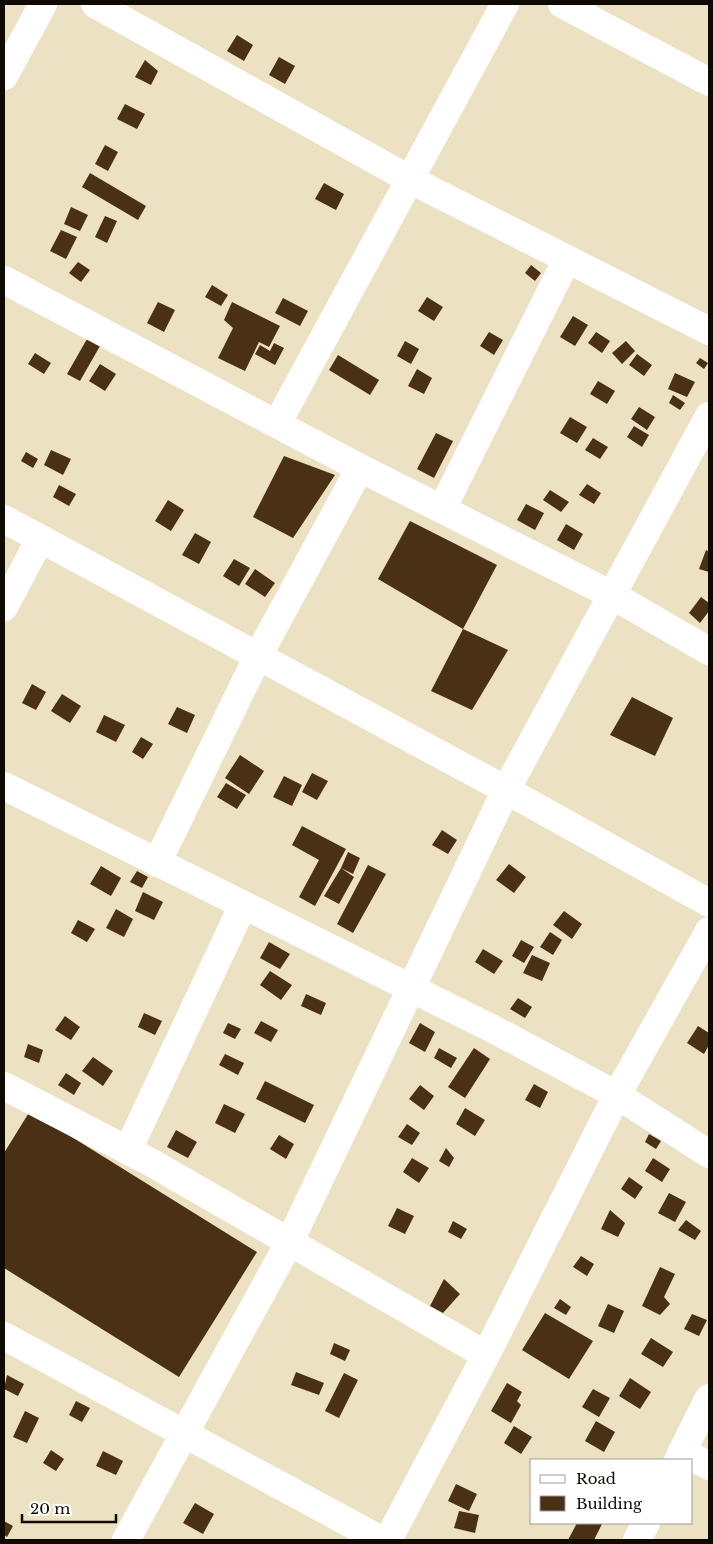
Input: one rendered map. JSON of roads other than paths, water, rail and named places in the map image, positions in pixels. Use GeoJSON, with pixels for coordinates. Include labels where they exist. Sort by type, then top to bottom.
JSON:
{"type":"FeatureCollection","features":[{"type":"Feature","properties":{"kind":"street"},"geometry":{"type":"LineString","coordinates":[[4,76],[43,4]]}},
{"type":"Feature","properties":{"kind":"street"},"geometry":{"type":"LineString","coordinates":[[95,4],[409,179],[709,331]]}},
{"type":"Feature","properties":{"kind":"street"},"geometry":{"type":"LineString","coordinates":[[277,424],[505,4]]}},
{"type":"Feature","properties":{"kind":"street"},"geometry":{"type":"LineString","coordinates":[[562,4],[709,82]]}},
{"type":"Feature","properties":{"kind":"street"},"geometry":{"type":"LineString","coordinates":[[442,509],[567,259]]}},
{"type":"Feature","properties":{"kind":"street"},"geometry":{"type":"LineString","coordinates":[[4,280],[360,468],[610,594],[709,651]]}},
{"type":"Feature","properties":{"kind":"street"},"geometry":{"type":"LineString","coordinates":[[126,1540],[290,1241],[412,990],[506,790],[610,594],[709,416]]}},
{"type":"Feature","properties":{"kind":"street"},"geometry":{"type":"LineString","coordinates":[[157,862],[258,656],[360,468]]}},
{"type":"Feature","properties":{"kind":"street"},"geometry":{"type":"LineString","coordinates":[[4,519],[506,790],[709,903]]}},
{"type":"Feature","properties":{"kind":"street"},"geometry":{"type":"LineString","coordinates":[[4,607],[40,539]]}},
{"type":"Feature","properties":{"kind":"street"},"geometry":{"type":"LineString","coordinates":[[4,786],[494,1029],[617,1095],[709,1154]]}},
{"type":"Feature","properties":{"kind":"street"},"geometry":{"type":"LineString","coordinates":[[128,1150],[243,905]]}},
{"type":"Feature","properties":{"kind":"street"},"geometry":{"type":"LineString","coordinates":[[388,1540],[486,1355],[617,1095],[709,931]]}},
{"type":"Feature","properties":{"kind":"street"},"geometry":{"type":"LineString","coordinates":[[4,1086],[128,1150],[290,1241],[486,1355]]}},
{"type":"Feature","properties":{"kind":"street"},"geometry":{"type":"LineString","coordinates":[[4,1336],[381,1540]]}},
{"type":"Feature","properties":{"kind":"street"},"geometry":{"type":"LineString","coordinates":[[680,1456],[709,1398]]}},
{"type":"Feature","properties":{"kind":"street"},"geometry":{"type":"LineString","coordinates":[[693,1460],[709,1466]]}},
{"type":"Feature","properties":{"kind":"street"},"geometry":{"type":"LineString","coordinates":[[637,1540],[645,1524]]}}]}
